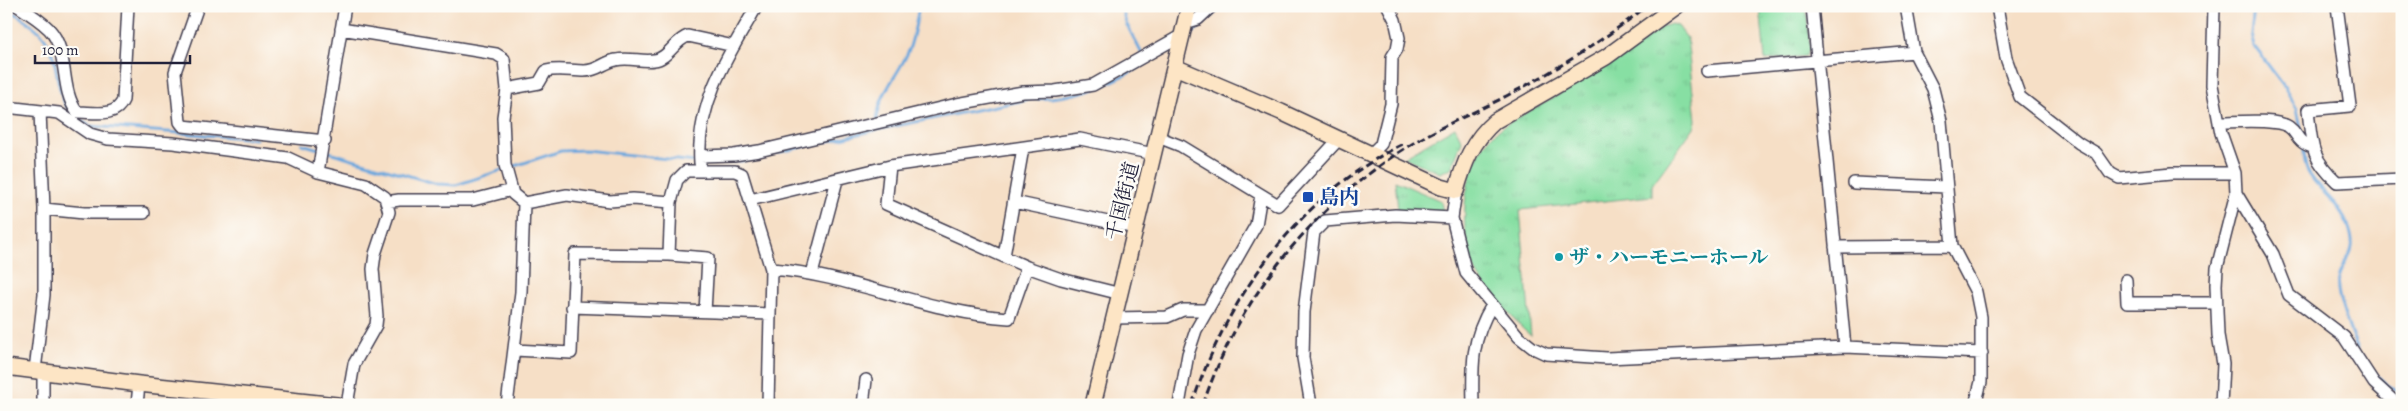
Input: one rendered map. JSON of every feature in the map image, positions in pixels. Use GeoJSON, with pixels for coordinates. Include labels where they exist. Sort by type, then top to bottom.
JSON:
{"type":"FeatureCollection","features":[{"type":"Feature","properties":{"kind":"street"},"geometry":{"type":"LineString","coordinates":[[18,6],[50,30],[57,42],[61,51],[68,95],[77,112],[114,113],[120,108],[123,100],[128,6]]}},
{"type":"Feature","properties":{"kind":"street"},"geometry":{"type":"LineString","coordinates":[[198,6],[175,72],[180,122],[183,126],[324,143]]}},
{"type":"Feature","properties":{"kind":"street"},"geometry":{"type":"LineString","coordinates":[[319,168],[345,6]]}},
{"type":"Feature","properties":{"kind":"street"},"geometry":{"type":"LineString","coordinates":[[700,163],[700,131],[706,106],[734,46],[757,6]]}},
{"type":"Feature","properties":{"kind":"street","name":"千国街道"},"geometry":{"type":"LineString","coordinates":[[1093,405],[1189,6]]}},
{"type":"Feature","properties":{"kind":"street"},"geometry":{"type":"LineString","coordinates":[[669,255],[671,202],[677,180],[686,171],[700,163],[759,151],[957,104],[1023,92],[1055,91],[1093,85],[1182,36],[1212,6]]}},
{"type":"Feature","properties":{"kind":"street"},"geometry":{"type":"LineString","coordinates":[[1372,154],[1381,144],[1391,104],[1392,57],[1397,49],[1398,38],[1395,20],[1388,6]]}},
{"type":"Feature","properties":{"kind":"street"},"geometry":{"type":"LineString","coordinates":[[1676,6],[1606,57],[1495,121],[1484,131],[1470,150],[1456,191],[1452,218],[1466,272],[1519,337],[1533,348],[1546,354],[1607,358],[1845,347],[1982,353]]}},
{"type":"Feature","properties":{"kind":"street"},"geometry":{"type":"LineString","coordinates":[[1812,6],[1845,347]]}},
{"type":"Feature","properties":{"kind":"street"},"geometry":{"type":"LineString","coordinates":[[1906,6],[1914,52],[1933,89],[1941,121],[1952,246],[1976,292],[1981,316],[1981,382],[1975,405]]}},
{"type":"Feature","properties":{"kind":"street"},"geometry":{"type":"LineString","coordinates":[[1997,6],[2006,58],[2020,97],[2096,154],[2110,173],[2120,178],[2172,173],[2235,173]]}},
{"type":"Feature","properties":{"kind":"street"},"geometry":{"type":"LineString","coordinates":[[2214,6],[2212,85],[2219,122],[2235,173],[2236,193],[2217,268],[2216,303],[2218,335],[2223,364],[2222,405]]}},
{"type":"Feature","properties":{"kind":"street"},"geometry":{"type":"LineString","coordinates":[[2306,144],[2308,110],[2350,106],[2337,7]]}},
{"type":"Feature","properties":{"kind":"street"},"geometry":{"type":"LineString","coordinates":[[342,29],[496,54],[504,59],[507,89],[503,117],[506,168],[513,194],[524,203],[567,195],[610,201],[633,199],[671,202]]}},
{"type":"Feature","properties":{"kind":"street"},"geometry":{"type":"LineString","coordinates":[[507,89],[539,83],[546,71],[555,69],[597,70],[614,60],[630,58],[656,60],[665,55],[681,38],[688,36],[734,46]]}},
{"type":"Feature","properties":{"kind":"street"},"geometry":{"type":"LineString","coordinates":[[1707,71],[1914,52]]}},
{"type":"Feature","properties":{"kind":"street"},"geometry":{"type":"LineString","coordinates":[[1175,67],[1442,187],[1456,191]]}},
{"type":"Feature","properties":{"kind":"street"},"geometry":{"type":"LineString","coordinates":[[64,117],[73,106]]}},
{"type":"Feature","properties":{"kind":"street"},"geometry":{"type":"LineString","coordinates":[[6,107],[60,113],[90,134],[108,139],[173,143],[288,158],[366,184],[385,197],[389,212],[375,254],[373,269],[376,325],[354,364],[347,405]]}},
{"type":"Feature","properties":{"kind":"street"},"geometry":{"type":"LineString","coordinates":[[40,110],[44,209],[44,295],[39,371],[43,405]]}},
{"type":"Feature","properties":{"kind":"street"},"geometry":{"type":"LineString","coordinates":[[2219,122],[2278,123],[2290,127],[2306,144],[2321,167],[2337,182],[2402,178]]}},
{"type":"Feature","properties":{"kind":"street"},"geometry":{"type":"LineString","coordinates":[[1158,137],[1181,146],[1278,205],[1338,139]]}},
{"type":"Feature","properties":{"kind":"street"},"geometry":{"type":"LineString","coordinates":[[750,200],[890,166],[1080,139],[1154,154]]}},
{"type":"Feature","properties":{"kind":"street"},"geometry":{"type":"LineString","coordinates":[[1004,256],[1023,148]]}},
{"type":"Feature","properties":{"kind":"street"},"geometry":{"type":"LineString","coordinates":[[700,163],[742,174],[771,268],[768,405]]}},
{"type":"Feature","properties":{"kind":"street"},"geometry":{"type":"LineString","coordinates":[[890,166],[886,204],[1026,267],[1061,279],[1121,294]]}},
{"type":"Feature","properties":{"kind":"street"},"geometry":{"type":"LineString","coordinates":[[812,274],[837,180]]}},
{"type":"Feature","properties":{"kind":"street"},"geometry":{"type":"LineString","coordinates":[[1854,183],[1946,187]]}},
{"type":"Feature","properties":{"kind":"street"},"geometry":{"type":"LineString","coordinates":[[386,202],[398,200],[473,200],[512,190]]}},
{"type":"Feature","properties":{"kind":"street"},"geometry":{"type":"LineString","coordinates":[[2236,193],[2273,254],[2289,295],[2344,337],[2374,383],[2398,405]]}},
{"type":"Feature","properties":{"kind":"street"},"geometry":{"type":"LineString","coordinates":[[1179,405],[1188,354],[1196,330],[1256,226],[1261,195]]}},
{"type":"Feature","properties":{"kind":"street"},"geometry":{"type":"LineString","coordinates":[[1014,202],[1136,228]]}},
{"type":"Feature","properties":{"kind":"street"},"geometry":{"type":"LineString","coordinates":[[507,405],[521,292],[524,203]]}},
{"type":"Feature","properties":{"kind":"street"},"geometry":{"type":"LineString","coordinates":[[44,209],[84,213],[144,213]]}},
{"type":"Feature","properties":{"kind":"street"},"geometry":{"type":"LineString","coordinates":[[1311,405],[1303,349],[1304,312],[1314,232],[1325,221],[1395,215],[1452,218]]}},
{"type":"Feature","properties":{"kind":"street"},"geometry":{"type":"LineString","coordinates":[[1836,247],[1952,246]]}},
{"type":"Feature","properties":{"kind":"street"},"geometry":{"type":"LineString","coordinates":[[515,350],[570,353],[575,254],[669,255],[708,258],[705,312]]}},
{"type":"Feature","properties":{"kind":"street"},"geometry":{"type":"LineString","coordinates":[[771,268],[812,274],[922,303],[1009,318],[1026,267]]}},
{"type":"Feature","properties":{"kind":"street"},"geometry":{"type":"LineString","coordinates":[[2126,280],[2128,303],[2216,303]]}},
{"type":"Feature","properties":{"kind":"street"},"geometry":{"type":"LineString","coordinates":[[1473,405],[1474,354],[1478,330],[1492,305]]}},
{"type":"Feature","properties":{"kind":"street"},"geometry":{"type":"LineString","coordinates":[[572,306],[770,314]]}},
{"type":"Feature","properties":{"kind":"street"},"geometry":{"type":"LineString","coordinates":[[1114,318],[1168,317],[1183,310],[1208,310]]}},
{"type":"Feature","properties":{"kind":"street"},"geometry":{"type":"LineString","coordinates":[[6,366],[296,403],[337,405]]}},
{"type":"Feature","properties":{"kind":"street"},"geometry":{"type":"LineString","coordinates":[[863,405],[866,380]]}},
{"type":"Feature","properties":{"kind":"street"},"geometry":{"type":"LineString","coordinates":[[137,405],[140,384]]}},
{"type":"Feature","properties":{"kind":"green space"},"geometry":{"type":"Polygon","coordinates":[[[1760,6],[1806,6],[1810,48],[1806,56],[1765,60],[1760,6]]]}},
{"type":"Feature","properties":{"kind":"green space"},"geometry":{"type":"Polygon","coordinates":[[[1671,24],[1678,26],[1687,38],[1696,120],[1695,126],[1652,185],[1652,196],[1520,210],[1531,336],[1487,289],[1477,274],[1471,259],[1467,242],[1465,204],[1473,167],[1480,151],[1490,138],[1503,127],[1592,75],[1662,27],[1671,24]]]}},
{"type":"Feature","properties":{"kind":"green space"},"geometry":{"type":"Polygon","coordinates":[[[1455,127],[1462,141],[1451,168],[1440,173],[1404,157],[1455,127]]]}},
{"type":"Feature","properties":{"kind":"green space"},"geometry":{"type":"Polygon","coordinates":[[[1395,181],[1441,201],[1443,213],[1400,212],[1395,181]]]}},
{"type":"Feature","properties":{"kind":"waterway"},"geometry":{"type":"LineString","coordinates":[[877,120],[881,101],[910,47],[919,6]]}},
{"type":"Feature","properties":{"kind":"waterway"},"geometry":{"type":"LineString","coordinates":[[1121,6],[1126,23],[1142,54]]}},
{"type":"Feature","properties":{"kind":"waterway"},"geometry":{"type":"LineString","coordinates":[[1186,39],[1222,6]]}},
{"type":"Feature","properties":{"kind":"waterway"},"geometry":{"type":"LineString","coordinates":[[2280,6],[2302,8],[2316,6]]}},
{"type":"Feature","properties":{"kind":"waterway"},"geometry":{"type":"LineString","coordinates":[[2254,7],[2251,34],[2254,46],[2284,86],[2297,109],[2303,138]]}},
{"type":"Feature","properties":{"kind":"waterway"},"geometry":{"type":"LineString","coordinates":[[6,8],[33,26],[46,40],[54,59],[63,99],[67,108],[74,116]]}},
{"type":"Feature","properties":{"kind":"waterway"},"geometry":{"type":"LineString","coordinates":[[302,144],[437,184],[456,185],[561,151],[585,150],[705,163],[741,161],[876,130],[1031,99],[1072,95],[1107,84],[1174,46]]}},
{"type":"Feature","properties":{"kind":"waterway"},"geometry":{"type":"LineString","coordinates":[[79,120],[91,126],[256,139]]}},
{"type":"Feature","properties":{"kind":"waterway"},"geometry":{"type":"LineString","coordinates":[[2304,147],[2307,170],[2316,184],[2344,217],[2351,236],[2351,250],[2340,271],[2338,286],[2344,314],[2358,349]]}},
{"type":"Feature","properties":{"kind":"waterway"},"geometry":{"type":"LineString","coordinates":[[2372,371],[2387,385],[2402,392]]}},
{"type":"Feature","properties":{"kind":"railway"},"geometry":{"type":"LineString","coordinates":[[1203,405],[1219,364],[1238,325],[1260,289],[1285,255],[1314,223],[1345,194],[1415,142],[1546,74],[1597,42],[1647,6]]}},
{"type":"Feature","properties":{"kind":"railway"},"geometry":{"type":"LineString","coordinates":[[1192,405],[1225,325],[1247,288],[1272,253],[1300,220],[1332,191],[1366,165],[1403,144]]}},
{"type":"Feature","properties":{"kind":"place","name":"島内"},"geometry":{"type":"Point","coordinates":[1308,197]}},
{"type":"Feature","properties":{"kind":"place","name":"ザ・ハーモニーホール"},"geometry":{"type":"Point","coordinates":[1559,257]}}]}
